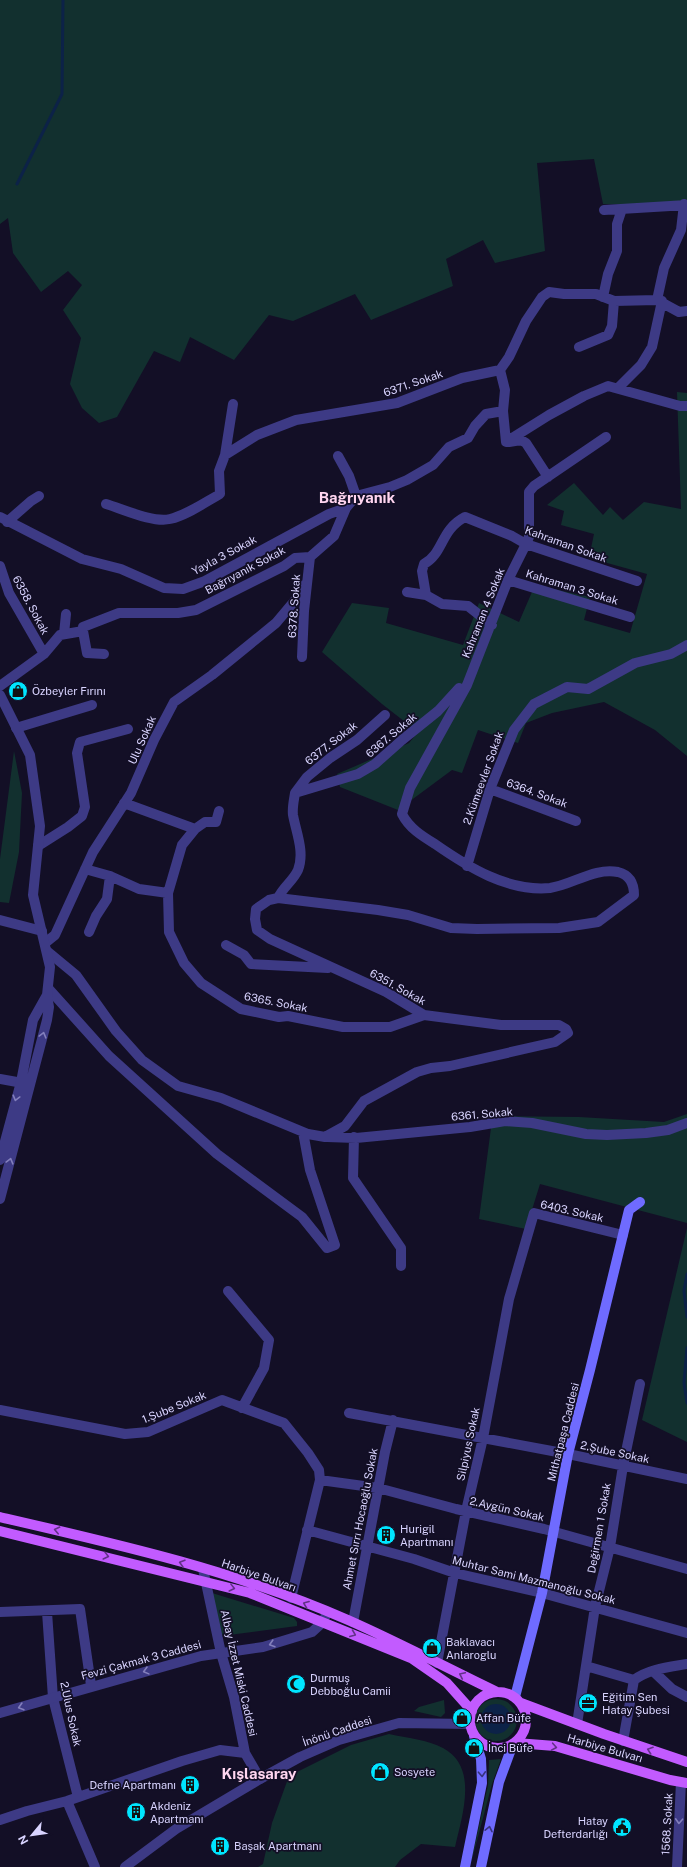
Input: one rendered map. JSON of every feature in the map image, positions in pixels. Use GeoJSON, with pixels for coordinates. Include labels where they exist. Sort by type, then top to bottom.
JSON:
{"type":"FeatureCollection","features":[{"type":"Feature","properties":{"kind":"main road","name":"Mithatpaşa Caddesi"},"geometry":{"type":"LineString","coordinates":[[518,1700],[542,1593],[568,1454],[630,1210],[640,1202]]}},
{"type":"Feature","properties":{"kind":"main road","name":"Harbiye Bulvarı"},"geometry":{"type":"LineString","coordinates":[[0,1517],[109,1542],[250,1583],[353,1622],[497,1692],[507,1692],[518,1700],[577,1724],[687,1762]]}},
{"type":"Feature","properties":{"kind":"main road","name":"Harbiye Bulvarı"},"geometry":{"type":"LineString","coordinates":[[0,1531],[250,1592],[410,1658],[446,1683],[472,1711]]}},
{"type":"Feature","properties":{"kind":"main road"},"geometry":{"type":"LineString","coordinates":[[465,1867],[482,1783],[481,1759],[470,1724],[472,1711],[482,1698],[489,1693],[497,1692]]}},
{"type":"Feature","properties":{"kind":"main road"},"geometry":{"type":"LineString","coordinates":[[481,1867],[499,1782],[514,1743],[525,1729],[526,1720],[518,1700]]}},
{"type":"Feature","properties":{"kind":"main road","name":"Harbiye Bulvarı"},"geometry":{"type":"LineString","coordinates":[[474,1736],[480,1743],[489,1748],[498,1749],[514,1743],[555,1746],[684,1782]]}},
{"type":"Feature","properties":{"kind":"street"},"geometry":{"type":"LineString","coordinates":[[604,210],[664,208],[685,204],[681,230],[664,268],[652,348],[641,365],[618,388]]}},
{"type":"Feature","properties":{"kind":"street"},"geometry":{"type":"LineString","coordinates":[[603,296],[608,274],[617,251],[617,224],[622,209]]}},
{"type":"Feature","properties":{"kind":"street"},"geometry":{"type":"LineString","coordinates":[[506,442],[503,411],[505,390],[500,370],[509,357],[526,321],[542,297],[549,292],[564,294],[596,294],[614,301],[659,300],[678,312],[687,311]]}},
{"type":"Feature","properties":{"kind":"street"},"geometry":{"type":"LineString","coordinates":[[579,347],[608,335],[612,326],[614,301]]}},
{"type":"Feature","properties":{"kind":"street","name":"6371. Sokak"},"geometry":{"type":"LineString","coordinates":[[225,455],[256,435],[296,420],[397,403],[462,378],[500,370]]}},
{"type":"Feature","properties":{"kind":"street"},"geometry":{"type":"LineString","coordinates":[[506,442],[548,415],[584,396],[608,386],[680,406],[687,406]]}},
{"type":"Feature","properties":{"kind":"street"},"geometry":{"type":"LineString","coordinates":[[106,504],[151,518],[169,519],[193,509],[220,494],[219,471],[225,455],[233,404]]}},
{"type":"Feature","properties":{"kind":"street"},"geometry":{"type":"LineString","coordinates":[[338,456],[349,476],[356,496],[390,487],[433,466],[449,447],[468,438],[486,414],[503,411]]}},
{"type":"Feature","properties":{"kind":"street","name":"Kahraman 4 Sokak"},"geometry":{"type":"LineString","coordinates":[[467,866],[418,833],[406,822],[402,814],[410,788],[467,684],[469,676],[492,625],[508,580],[529,537],[529,492],[534,486],[548,476],[606,437]]}},
{"type":"Feature","properties":{"kind":"street"},"geometry":{"type":"LineString","coordinates":[[506,442],[521,440],[526,443],[548,476]]}},
{"type":"Feature","properties":{"kind":"street"},"geometry":{"type":"LineString","coordinates":[[4,519],[39,496]]}},
{"type":"Feature","properties":{"kind":"street","name":"Bağrıyanık Sokak"},"geometry":{"type":"LineString","coordinates":[[64,634],[83,631],[83,627],[119,613],[178,613],[196,610],[284,566],[295,558],[310,557],[334,536],[346,508],[356,496]]}},
{"type":"Feature","properties":{"kind":"street","name":"Yayla 3 Sokak"},"geometry":{"type":"LineString","coordinates":[[4,519],[82,559],[122,569],[164,588],[182,589],[205,581],[329,514],[346,508]]}},
{"type":"Feature","properties":{"kind":"street","name":"Kahraman Sokak"},"geometry":{"type":"LineString","coordinates":[[426,595],[422,571],[424,564],[432,560],[448,530],[456,522],[465,517],[512,536],[526,544],[637,581]]}},
{"type":"Feature","properties":{"kind":"street","name":"6378. Sokak"},"geometry":{"type":"LineString","coordinates":[[302,657],[310,557]]}},
{"type":"Feature","properties":{"kind":"street","name":"6358. Sokak"},"geometry":{"type":"LineString","coordinates":[[0,566],[9,593],[44,654]]}},
{"type":"Feature","properties":{"kind":"street","name":"Kahraman 3 Sokak"},"geometry":{"type":"LineString","coordinates":[[508,580],[630,617]]}},
{"type":"Feature","properties":{"kind":"street","name":"Ulu Sokak"},"geometry":{"type":"LineString","coordinates":[[46,947],[55,935],[93,852],[131,793],[154,740],[174,702],[212,675],[276,623],[297,598],[304,585],[307,584]]}},
{"type":"Feature","properties":{"kind":"street"},"geometry":{"type":"LineString","coordinates":[[407,592],[426,595],[442,604],[468,606],[492,625]]}},
{"type":"Feature","properties":{"kind":"street"},"geometry":{"type":"LineString","coordinates":[[0,686],[44,654],[60,635],[64,634],[66,614]]}},
{"type":"Feature","properties":{"kind":"street"},"geometry":{"type":"LineString","coordinates":[[83,631],[87,653],[104,654]]}},
{"type":"Feature","properties":{"kind":"street","name":"2.Kümeevler Sokak"},"geometry":{"type":"LineString","coordinates":[[467,866],[490,789],[514,730],[534,704],[567,688],[588,689],[635,663],[671,654],[687,645]]}},
{"type":"Feature","properties":{"kind":"street","name":"6367. Sokak"},"geometry":{"type":"LineString","coordinates":[[296,793],[358,774],[375,764],[438,711],[454,695],[474,667]]}},
{"type":"Feature","properties":{"kind":"street"},"geometry":{"type":"LineString","coordinates":[[0,695],[3,708],[16,728],[30,756],[40,826],[33,895],[50,967],[47,991],[49,1013],[0,1160]]}},
{"type":"Feature","properties":{"kind":"street"},"geometry":{"type":"LineString","coordinates":[[16,728],[92,705]]}},
{"type":"Feature","properties":{"kind":"street","name":"6377. Sokak"},"geometry":{"type":"LineString","coordinates":[[296,793],[307,777],[330,758],[357,740],[385,714]]}},
{"type":"Feature","properties":{"kind":"street"},"geometry":{"type":"LineString","coordinates":[[38,846],[68,827],[82,816],[85,807],[77,753],[80,742],[128,728]]}},
{"type":"Feature","properties":{"kind":"street","name":"6364. Sokak"},"geometry":{"type":"LineString","coordinates":[[490,789],[576,820]]}},
{"type":"Feature","properties":{"kind":"street"},"geometry":{"type":"LineString","coordinates":[[296,793],[292,813],[299,838],[298,870],[290,883],[282,889],[278,898],[378,910],[408,915],[451,928],[477,929],[559,928],[598,922],[634,895],[634,887],[630,879],[618,872],[600,873],[552,888],[530,888],[508,882],[467,866]]}},
{"type":"Feature","properties":{"kind":"street"},"geometry":{"type":"LineString","coordinates":[[124,802],[195,829],[205,822],[216,822],[220,811]]}},
{"type":"Feature","properties":{"kind":"street","name":"6365. Sokak"},"geometry":{"type":"LineString","coordinates":[[195,829],[182,845],[168,893],[168,932],[184,963],[201,983],[241,1009],[278,1017],[288,1016],[343,1028],[390,1027],[424,1015]]}},
{"type":"Feature","properties":{"kind":"street"},"geometry":{"type":"LineString","coordinates":[[85,869],[110,876],[139,889],[168,893]]}},
{"type":"Feature","properties":{"kind":"street"},"geometry":{"type":"LineString","coordinates":[[90,932],[96,916],[107,899],[110,876]]}},
{"type":"Feature","properties":{"kind":"street","name":"6351. Sokak"},"geometry":{"type":"LineString","coordinates":[[278,898],[269,900],[256,909],[257,930],[280,945],[336,968],[386,992],[424,1015],[501,1025],[559,1025],[566,1028],[568,1033],[555,1042],[417,1072],[364,1101],[345,1126],[325,1136]]}},
{"type":"Feature","properties":{"kind":"street"},"geometry":{"type":"LineString","coordinates":[[0,920],[42,931]]}},
{"type":"Feature","properties":{"kind":"street"},"geometry":{"type":"LineString","coordinates":[[226,945],[244,955],[251,964],[336,968]]}},
{"type":"Feature","properties":{"kind":"street"},"geometry":{"type":"LineString","coordinates":[[46,947],[76,975],[116,1031],[142,1060],[178,1086],[221,1098],[303,1132],[325,1136]]}},
{"type":"Feature","properties":{"kind":"street"},"geometry":{"type":"LineString","coordinates":[[47,991],[109,1056],[217,1154],[302,1217],[327,1248],[335,1244],[310,1170],[303,1132]]}},
{"type":"Feature","properties":{"kind":"street"},"geometry":{"type":"LineString","coordinates":[[0,1079],[25,1083]]}},
{"type":"Feature","properties":{"kind":"street"},"geometry":{"type":"LineString","coordinates":[[0,1199],[25,1083]]}},
{"type":"Feature","properties":{"kind":"street","name":"6361. Sokak"},"geometry":{"type":"LineString","coordinates":[[325,1136],[354,1137],[470,1127],[505,1121],[532,1123],[586,1134],[646,1134],[668,1130],[687,1123]]}},
{"type":"Feature","properties":{"kind":"street"},"geometry":{"type":"LineString","coordinates":[[354,1137],[353,1178],[401,1248],[401,1266]]}},
{"type":"Feature","properties":{"kind":"street","name":"6403. Sokak"},"geometry":{"type":"LineString","coordinates":[[529,1232],[534,1213],[624,1235]]}},
{"type":"Feature","properties":{"kind":"street","name":"Silpiyus Sokak"},"geometry":{"type":"LineString","coordinates":[[437,1663],[509,1299],[529,1232]]}},
{"type":"Feature","properties":{"kind":"street"},"geometry":{"type":"LineString","coordinates":[[228,1291],[269,1340],[264,1368],[242,1408]]}},
{"type":"Feature","properties":{"kind":"street","name":"Değirmen 1 Sokak"},"geometry":{"type":"LineString","coordinates":[[577,1724],[595,1607],[610,1547],[623,1466],[640,1384]]}},
{"type":"Feature","properties":{"kind":"street","name":"1.Şube Sokak"},"geometry":{"type":"LineString","coordinates":[[0,1410],[125,1434],[148,1432],[222,1400],[284,1423],[319,1470],[320,1480]]}},
{"type":"Feature","properties":{"kind":"street","name":"2.Şube Sokak"},"geometry":{"type":"LineString","coordinates":[[349,1413],[393,1420],[568,1454],[687,1479]]}},
{"type":"Feature","properties":{"kind":"street","name":"Ahmet Sırrı Hocaoğlu Sokak"},"geometry":{"type":"LineString","coordinates":[[353,1622],[385,1452],[393,1420]]}},
{"type":"Feature","properties":{"kind":"street"},"geometry":{"type":"LineString","coordinates":[[291,1598],[320,1480]]}},
{"type":"Feature","properties":{"kind":"street","name":"2.Aygün Sokak"},"geometry":{"type":"LineString","coordinates":[[320,1480],[378,1488],[610,1547],[687,1569]]}},
{"type":"Feature","properties":{"kind":"street","name":"Muhtar Sami Mazmanoğlu Sokak"},"geometry":{"type":"LineString","coordinates":[[307,1530],[367,1546],[455,1573],[542,1593],[687,1633]]}},
{"type":"Feature","properties":{"kind":"street","name":"Albay İzzet Miski Caddesi"},"geometry":{"type":"LineString","coordinates":[[203,1570],[221,1653],[234,1697],[245,1753],[260,1779]]}},
{"type":"Feature","properties":{"kind":"street"},"geometry":{"type":"LineString","coordinates":[[0,1612],[47,1612],[80,1609],[92,1686]]}},
{"type":"Feature","properties":{"kind":"street","name":"2.Ulus Sokak"},"geometry":{"type":"LineString","coordinates":[[47,1612],[53,1698],[78,1797]]}},
{"type":"Feature","properties":{"kind":"street"},"geometry":{"type":"LineString","coordinates":[[323,1622],[326,1612]]}},
{"type":"Feature","properties":{"kind":"street","name":"Fevzi Çakmak 3 Caddesi"},"geometry":{"type":"LineString","coordinates":[[0,1713],[201,1656],[263,1647],[312,1632],[323,1622]]}},
{"type":"Feature","properties":{"kind":"street"},"geometry":{"type":"LineString","coordinates":[[623,1741],[634,1680],[653,1671],[687,1664]]}},
{"type":"Feature","properties":{"kind":"street"},"geometry":{"type":"LineString","coordinates":[[586,1666],[634,1680]]}},
{"type":"Feature","properties":{"kind":"street"},"geometry":{"type":"LineString","coordinates":[[653,1671],[672,1689],[687,1697]]}},
{"type":"Feature","properties":{"kind":"street","name":"İnönü Caddesi"},"geometry":{"type":"LineString","coordinates":[[125,1867],[176,1829],[300,1756],[339,1740],[399,1723],[470,1724]]}},
{"type":"Feature","properties":{"kind":"street"},"geometry":{"type":"LineString","coordinates":[[0,1820],[27,1811],[67,1801],[175,1763],[220,1750],[245,1753]]}},
{"type":"Feature","properties":{"kind":"street","name":"1568. Sokak"},"geometry":{"type":"LineString","coordinates":[[677,1867],[684,1782]]}},
{"type":"Feature","properties":{"kind":"street"},"geometry":{"type":"LineString","coordinates":[[67,1801],[95,1867]]}},
{"type":"Feature","properties":{"kind":"green space"},"geometry":{"type":"Polygon","coordinates":[[[0,0],[687,0],[687,206],[603,204],[594,159],[537,163],[545,251],[495,263],[483,240],[446,259],[453,286],[371,320],[355,294],[293,321],[269,315],[234,360],[190,337],[180,362],[154,351],[117,417],[99,423],[82,408],[70,384],[81,338],[63,310],[82,285],[68,271],[41,292],[13,253],[8,218],[0,224],[0,0]]]}},
{"type":"Feature","properties":{"kind":"green space"},"geometry":{"type":"Polygon","coordinates":[[[677,392],[687,393],[687,756],[655,730],[604,702],[552,713],[526,723],[518,743],[478,730],[462,773],[452,770],[398,810],[340,787],[337,774],[409,743],[418,732],[382,704],[322,652],[352,603],[389,608],[386,623],[463,645],[479,603],[519,622],[535,585],[590,597],[584,620],[630,633],[647,574],[589,558],[594,534],[561,525],[564,511],[547,505],[574,483],[603,515],[610,507],[623,520],[644,502],[681,509],[677,392]]]}},
{"type":"Feature","properties":{"kind":"green space"},"geometry":{"type":"Polygon","coordinates":[[[14,751],[22,793],[19,852],[9,903],[0,902],[0,859],[14,751]]]}},
{"type":"Feature","properties":{"kind":"green space"},"geometry":{"type":"Polygon","coordinates":[[[687,1114],[687,1223],[540,1184],[526,1229],[479,1219],[491,1128],[494,1116],[579,1117],[664,1122],[687,1114]]]}},
{"type":"Feature","properties":{"kind":"green space"},"geometry":{"type":"Polygon","coordinates":[[[687,1228],[687,1442],[642,1420],[687,1228]]]}},
{"type":"Feature","properties":{"kind":"green space"},"geometry":{"type":"Polygon","coordinates":[[[212,1593],[294,1618],[297,1622],[297,1626],[221,1636],[212,1593]]]}},
{"type":"Feature","properties":{"kind":"green space"},"geometry":{"type":"Polygon","coordinates":[[[492,1699],[500,1699],[508,1702],[514,1708],[517,1720],[514,1732],[508,1738],[500,1741],[492,1741],[484,1738],[478,1732],[475,1724],[475,1716],[478,1708],[484,1702],[492,1699]]]}},
{"type":"Feature","properties":{"kind":"green space"},"geometry":{"type":"Polygon","coordinates":[[[444,1700],[445,1713],[441,1717],[414,1711],[419,1707],[444,1700]]]}},
{"type":"Feature","properties":{"kind":"green space"},"geometry":{"type":"Polygon","coordinates":[[[389,1734],[437,1745],[454,1756],[461,1767],[465,1793],[464,1807],[455,1847],[421,1844],[400,1860],[395,1867],[258,1867],[263,1864],[272,1823],[289,1776],[351,1745],[389,1734]]]}},
{"type":"Feature","properties":{"kind":"green space"},"geometry":{"type":"Polygon","coordinates":[[[501,1759],[492,1784],[470,1867],[488,1785],[489,1760],[501,1759]]]}},
{"type":"Feature","properties":{"kind":"water"},"geometry":{"type":"Polygon","coordinates":[[[496,1704],[502,1705],[510,1713],[510,1725],[502,1733],[496,1734],[490,1733],[482,1725],[481,1719],[482,1713],[490,1705],[496,1704]]]}},
{"type":"Feature","properties":{"kind":"waterway"},"geometry":{"type":"LineString","coordinates":[[17,184],[62,94],[63,0]]}},
{"type":"Feature","properties":{"kind":"waterway"},"geometry":{"type":"LineString","coordinates":[[687,1274],[684,1291],[687,1317]]}},
{"type":"Feature","properties":{"kind":"waterway"},"geometry":{"type":"LineString","coordinates":[[687,1348],[684,1383],[687,1403]]}},
{"type":"Feature","properties":{"kind":"place","name":"Özbeyler Fırını"},"geometry":{"type":"Point","coordinates":[18,691]}},
{"type":"Feature","properties":{"kind":"place","name":"Hurigil Apartmanı"},"geometry":{"type":"Point","coordinates":[386,1535]}},
{"type":"Feature","properties":{"kind":"place","name":"Baklavacı Anlaroglu"},"geometry":{"type":"Point","coordinates":[432,1648]}},
{"type":"Feature","properties":{"kind":"place","name":"Durmuş Debboğlu Camii"},"geometry":{"type":"Point","coordinates":[296,1684]}},
{"type":"Feature","properties":{"kind":"place","name":"Eğitim Sen Hatay Şubesi"},"geometry":{"type":"Point","coordinates":[588,1703]}},
{"type":"Feature","properties":{"kind":"place","name":"Affan Büfe"},"geometry":{"type":"Point","coordinates":[462,1718]}},
{"type":"Feature","properties":{"kind":"place","name":"İnci Büfe"},"geometry":{"type":"Point","coordinates":[474,1748]}},
{"type":"Feature","properties":{"kind":"place","name":"Sosyete"},"geometry":{"type":"Point","coordinates":[380,1772]}},
{"type":"Feature","properties":{"kind":"place","name":"Defne Apartmanı"},"geometry":{"type":"Point","coordinates":[190,1785]}},
{"type":"Feature","properties":{"kind":"place","name":"Akdeniz Apartmanı"},"geometry":{"type":"Point","coordinates":[136,1812]}},
{"type":"Feature","properties":{"kind":"place","name":"Hatay Defterdarlığı"},"geometry":{"type":"Point","coordinates":[622,1827]}},
{"type":"Feature","properties":{"kind":"place","name":"Başak Apartmanı"},"geometry":{"type":"Point","coordinates":[220,1846]}},
{"type":"Feature","properties":{"kind":"district","name":"Bağrıyanık"},"geometry":{"type":"Point","coordinates":[357,497]}},
{"type":"Feature","properties":{"kind":"district","name":"Kışlasaray"},"geometry":{"type":"Point","coordinates":[259,1773]}}]}
